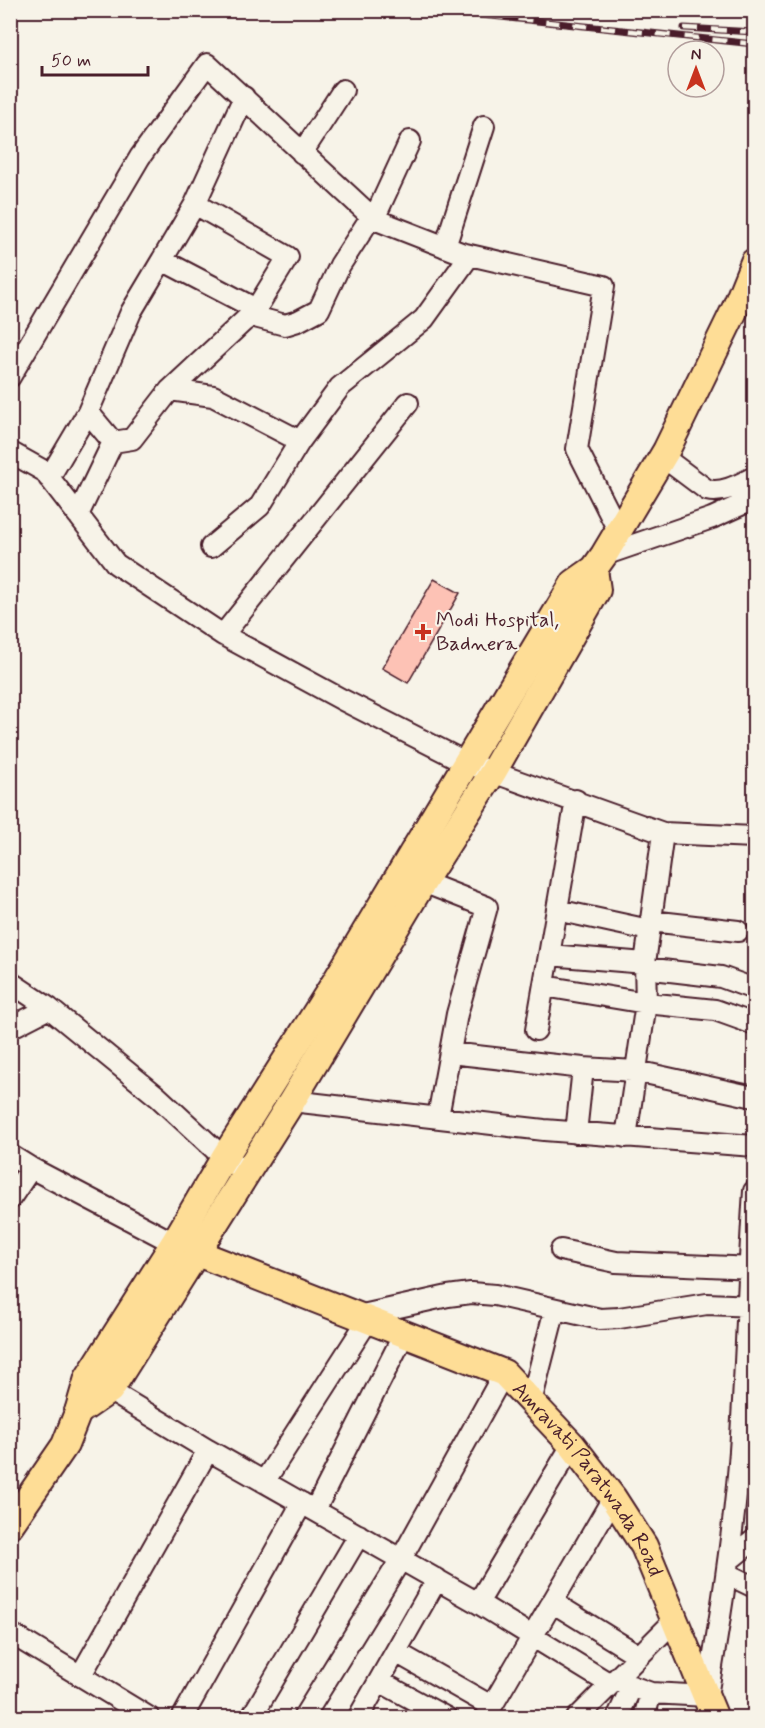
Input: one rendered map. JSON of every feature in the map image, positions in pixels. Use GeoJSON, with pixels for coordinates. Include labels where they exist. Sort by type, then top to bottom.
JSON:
{"type":"FeatureCollection","features":[{"type":"Feature","properties":{"kind":"main road"},"geometry":{"type":"LineString","coordinates":[[185,1248],[224,1158],[336,981],[574,583],[599,562],[663,457],[735,309],[754,262]]}},
{"type":"Feature","properties":{"kind":"main road"},"geometry":{"type":"LineString","coordinates":[[10,1526],[65,1445],[78,1412],[99,1384],[185,1248],[246,1172],[292,1101],[423,882],[493,771],[597,590],[599,562]]}},
{"type":"Feature","properties":{"kind":"main road","name":"Amravati Paratwada Road"},"geometry":{"type":"LineString","coordinates":[[185,1248],[504,1374],[572,1445],[613,1498],[644,1546],[711,1707]]}},
{"type":"Feature","properties":{"kind":"street"},"geometry":{"type":"LineString","coordinates":[[10,377],[140,157],[207,64],[372,218],[470,255],[603,286],[577,449],[618,530]]}},
{"type":"Feature","properties":{"kind":"street"},"geometry":{"type":"LineString","coordinates":[[302,153],[343,90]]}},
{"type":"Feature","properties":{"kind":"street"},"geometry":{"type":"LineString","coordinates":[[49,478],[88,412],[131,312],[195,204],[244,97]]}},
{"type":"Feature","properties":{"kind":"street"},"geometry":{"type":"LineString","coordinates":[[445,246],[484,126]]}},
{"type":"Feature","properties":{"kind":"street"},"geometry":{"type":"LineString","coordinates":[[162,260],[254,313],[285,325],[298,321],[319,310],[340,265],[372,218],[410,141]]}},
{"type":"Feature","properties":{"kind":"street"},"geometry":{"type":"LineString","coordinates":[[113,442],[132,439],[170,390],[254,313],[288,257],[195,204]]}},
{"type":"Feature","properties":{"kind":"street"},"geometry":{"type":"LineString","coordinates":[[211,547],[260,506],[300,441],[340,387],[424,319],[470,255]]}},
{"type":"Feature","properties":{"kind":"street"},"geometry":{"type":"LineString","coordinates":[[170,390],[213,396],[300,441]]}},
{"type":"Feature","properties":{"kind":"street"},"geometry":{"type":"LineString","coordinates":[[224,635],[408,403]]}},
{"type":"Feature","properties":{"kind":"street"},"geometry":{"type":"LineString","coordinates":[[88,412],[113,442]]}},
{"type":"Feature","properties":{"kind":"street"},"geometry":{"type":"LineString","coordinates":[[78,515],[113,442]]}},
{"type":"Feature","properties":{"kind":"street"},"geometry":{"type":"LineString","coordinates":[[10,452],[44,471],[116,564],[224,635],[341,699],[467,763],[576,800],[663,833],[754,837]]}},
{"type":"Feature","properties":{"kind":"street"},"geometry":{"type":"LineString","coordinates":[[663,457],[706,490],[726,490],[754,477]]}},
{"type":"Feature","properties":{"kind":"street"},"geometry":{"type":"LineString","coordinates":[[712,518],[713,491]]}},
{"type":"Feature","properties":{"kind":"street"},"geometry":{"type":"LineString","coordinates":[[599,562],[754,499]]}},
{"type":"Feature","properties":{"kind":"street"},"geometry":{"type":"LineString","coordinates":[[536,1030],[576,800]]}},
{"type":"Feature","properties":{"kind":"street"},"geometry":{"type":"LineString","coordinates":[[626,1137],[646,1003],[645,965],[663,833]]}},
{"type":"Feature","properties":{"kind":"street"},"geometry":{"type":"LineString","coordinates":[[423,882],[487,907],[457,1014],[438,1117]]}},
{"type":"Feature","properties":{"kind":"street"},"geometry":{"type":"LineString","coordinates":[[557,910],[650,926],[738,931]]}},
{"type":"Feature","properties":{"kind":"street"},"geometry":{"type":"LineString","coordinates":[[549,955],[645,965],[721,977],[754,990]]}},
{"type":"Feature","properties":{"kind":"street"},"geometry":{"type":"LineString","coordinates":[[11,983],[49,1008],[158,1097],[224,1158],[246,1172]]}},
{"type":"Feature","properties":{"kind":"street"},"geometry":{"type":"LineString","coordinates":[[544,986],[646,1003],[715,1010],[754,1024]]}},
{"type":"Feature","properties":{"kind":"street"},"geometry":{"type":"LineString","coordinates":[[10,1028],[49,1008]]}},
{"type":"Feature","properties":{"kind":"street"},"geometry":{"type":"LineString","coordinates":[[450,1053],[583,1068],[636,1071],[754,1097]]}},
{"type":"Feature","properties":{"kind":"street"},"geometry":{"type":"LineString","coordinates":[[576,1133],[583,1068]]}},
{"type":"Feature","properties":{"kind":"street"},"geometry":{"type":"LineString","coordinates":[[292,1101],[576,1133],[754,1146]]}},
{"type":"Feature","properties":{"kind":"street"},"geometry":{"type":"LineString","coordinates":[[10,1155],[185,1248]]}},
{"type":"Feature","properties":{"kind":"street"},"geometry":{"type":"LineString","coordinates":[[10,1199],[31,1168]]}},
{"type":"Feature","properties":{"kind":"street"},"geometry":{"type":"LineString","coordinates":[[99,1384],[208,1450],[532,1636],[619,1683],[711,1707],[727,1567],[748,1444],[754,1191]]}},
{"type":"Feature","properties":{"kind":"street"},"geometry":{"type":"LineString","coordinates":[[561,1250],[616,1262],[752,1268]]}},
{"type":"Feature","properties":{"kind":"street"},"geometry":{"type":"LineString","coordinates":[[264,1482],[363,1318],[448,1296],[471,1293],[495,1295],[555,1310],[610,1319],[707,1304],[751,1306]]}},
{"type":"Feature","properties":{"kind":"street"},"geometry":{"type":"LineString","coordinates":[[531,1402],[555,1310]]}},
{"type":"Feature","properties":{"kind":"street"},"geometry":{"type":"LineString","coordinates":[[182,1718],[309,1507],[404,1334]]}},
{"type":"Feature","properties":{"kind":"street"},"geometry":{"type":"LineString","coordinates":[[303,1718],[401,1559],[504,1374]]}},
{"type":"Feature","properties":{"kind":"street"},"geometry":{"type":"LineString","coordinates":[[478,1603],[572,1445]]}},
{"type":"Feature","properties":{"kind":"street"},"geometry":{"type":"LineString","coordinates":[[81,1675],[208,1450]]}},
{"type":"Feature","properties":{"kind":"street"},"geometry":{"type":"LineString","coordinates":[[396,1652],[488,1712],[613,1498]]}},
{"type":"Feature","properties":{"kind":"street"},"geometry":{"type":"LineString","coordinates":[[251,1718],[359,1535]]}},
{"type":"Feature","properties":{"kind":"street"},"geometry":{"type":"LineString","coordinates":[[727,1567],[754,1540]]}},
{"type":"Feature","properties":{"kind":"street"},"geometry":{"type":"LineString","coordinates":[[727,1567],[754,1587]]}},
{"type":"Feature","properties":{"kind":"street"},"geometry":{"type":"LineString","coordinates":[[358,1718],[437,1580]]}},
{"type":"Feature","properties":{"kind":"street"},"geometry":{"type":"LineString","coordinates":[[552,1602],[638,1654]]}},
{"type":"Feature","properties":{"kind":"street"},"geometry":{"type":"LineString","coordinates":[[577,1718],[619,1683],[638,1654],[675,1620]]}},
{"type":"Feature","properties":{"kind":"street"},"geometry":{"type":"LineString","coordinates":[[10,1633],[150,1718]]}},
{"type":"Feature","properties":{"kind":"street"},"geometry":{"type":"LineString","coordinates":[[379,1680],[447,1718]]}},
{"type":"Feature","properties":{"kind":"street"},"geometry":{"type":"LineString","coordinates":[[616,1718],[619,1683]]}},
{"type":"Feature","properties":{"kind":"street"},"geometry":{"type":"LineString","coordinates":[[644,1718],[651,1693]]}},
{"type":"Feature","properties":{"kind":"building"},"geometry":{"type":"Polygon","coordinates":[[[434,579],[460,593],[408,683],[382,668],[434,579]]]}},
{"type":"Feature","properties":{"kind":"railway"},"geometry":{"type":"LineString","coordinates":[[434,10],[754,44]]}},
{"type":"Feature","properties":{"kind":"railway"},"geometry":{"type":"LineString","coordinates":[[684,28],[754,32]]}},
{"type":"Feature","properties":{"kind":"place","name":"Modi Hospital, Badnera"},"geometry":{"type":"Point","coordinates":[423,632]}}]}
